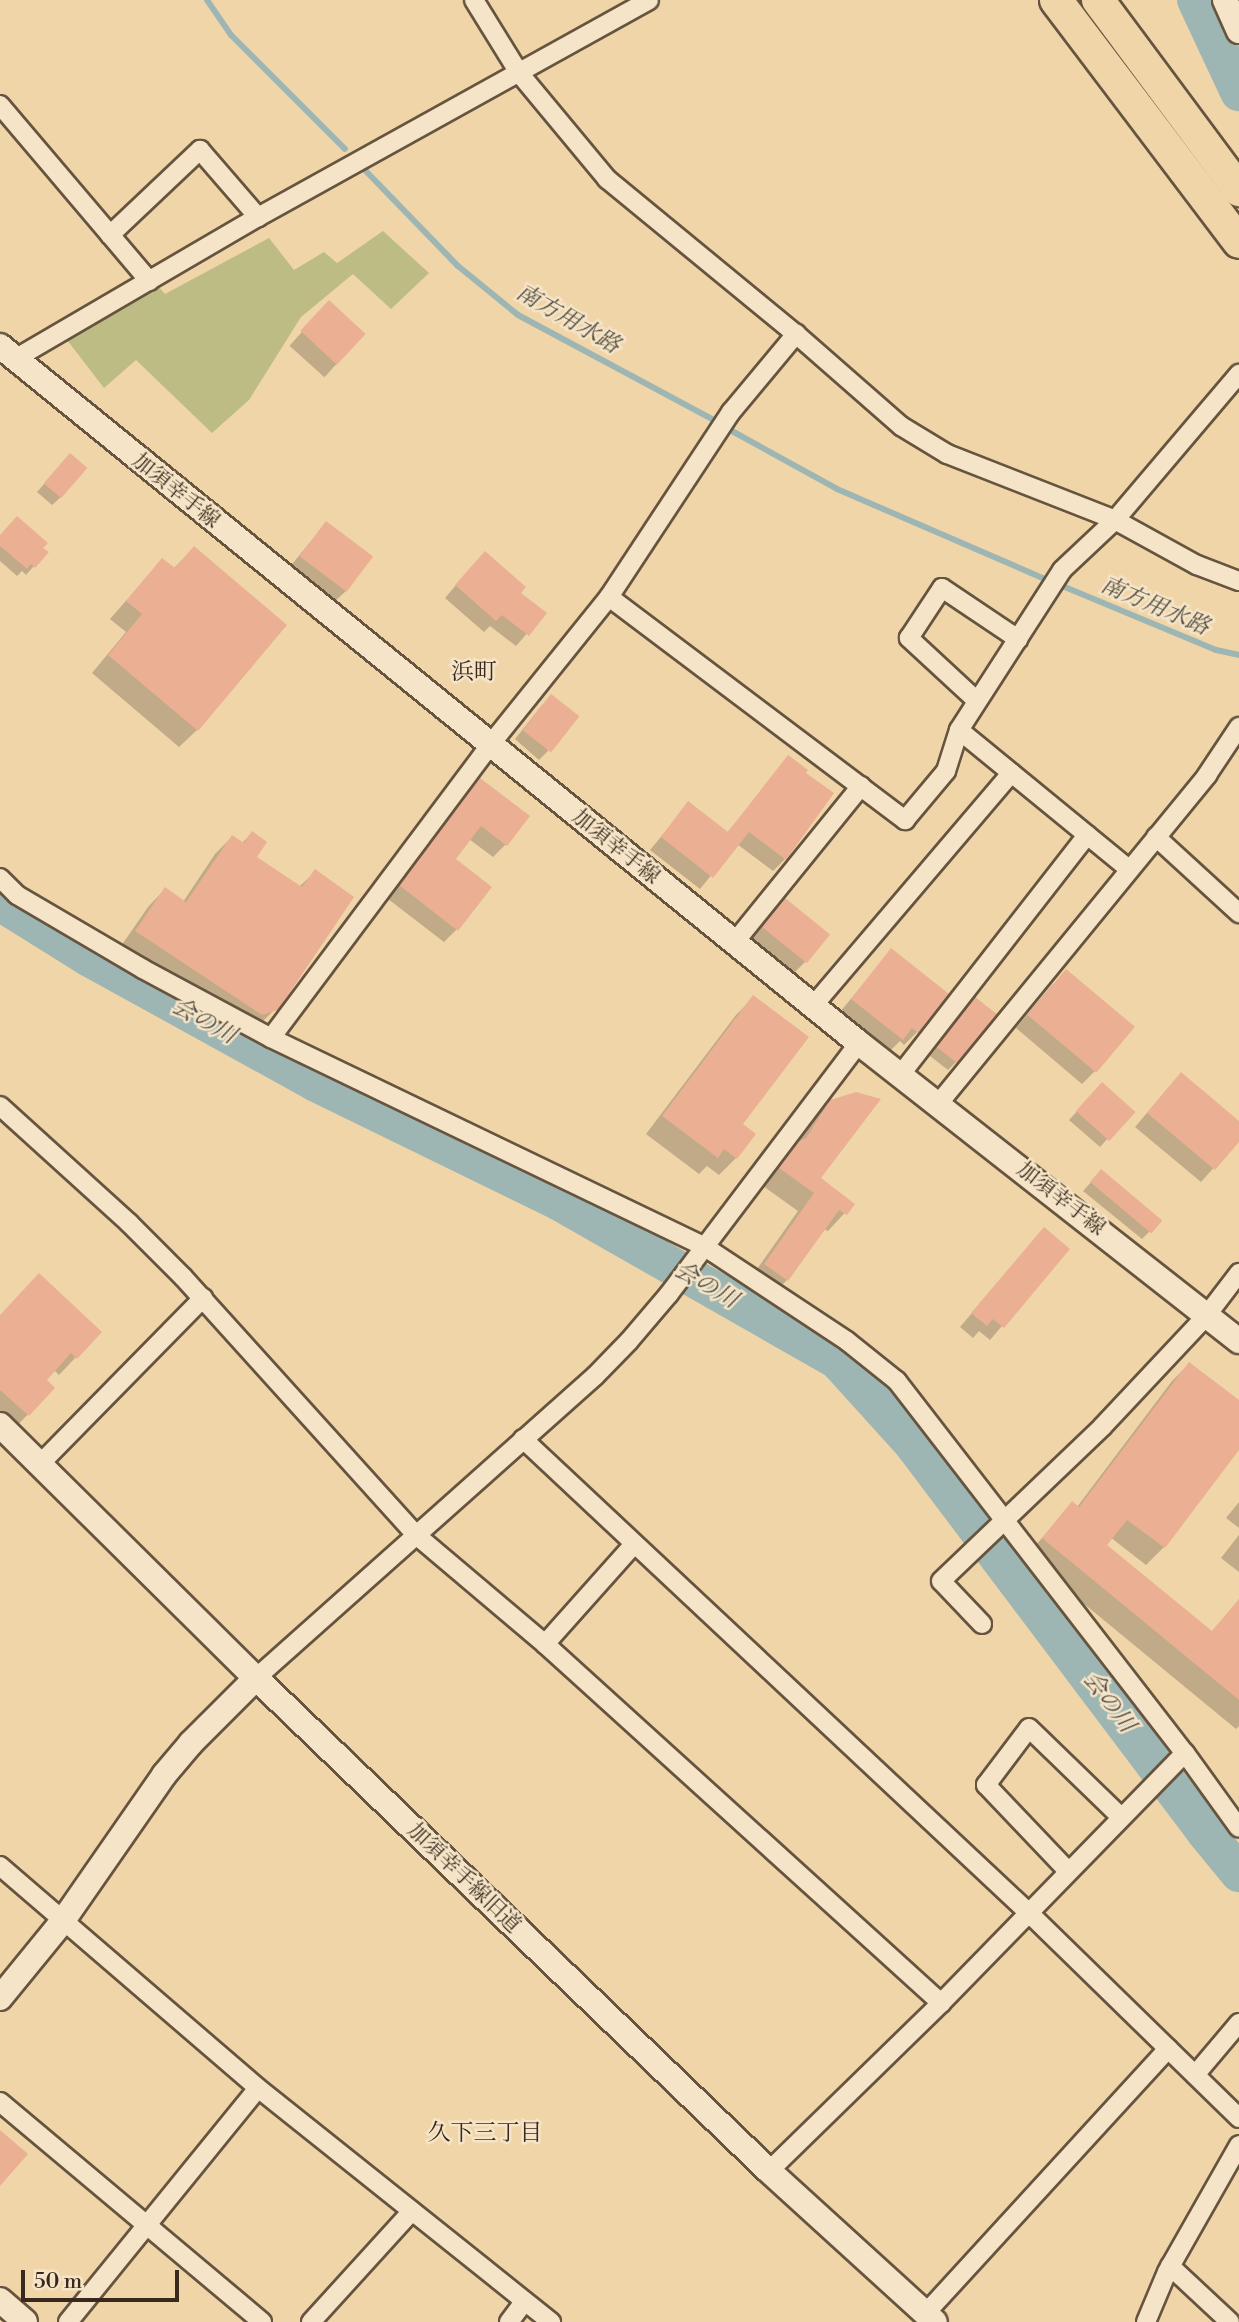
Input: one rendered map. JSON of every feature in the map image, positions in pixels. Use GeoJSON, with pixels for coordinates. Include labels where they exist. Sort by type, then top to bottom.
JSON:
{"type":"FeatureCollection","features":[{"type":"Feature","properties":{"kind":"highway"},"geometry":{"type":"LineString","coordinates":[[1056,0],[1239,242]]}},
{"type":"Feature","properties":{"kind":"highway"},"geometry":{"type":"LineString","coordinates":[[1098,0],[1239,190]]}},
{"type":"Feature","properties":{"kind":"street"},"geometry":{"type":"LineString","coordinates":[[474,0],[519,73],[607,179],[796,334],[901,426],[947,454],[1115,520],[1197,565],[1239,581]]}},
{"type":"Feature","properties":{"kind":"street"},"geometry":{"type":"LineString","coordinates":[[7,353],[149,281],[258,217],[649,0]]}},
{"type":"Feature","properties":{"kind":"street"},"geometry":{"type":"LineString","coordinates":[[1225,0],[1239,31]]}},
{"type":"Feature","properties":{"kind":"street"},"geometry":{"type":"LineString","coordinates":[[0,105],[149,281]]}},
{"type":"Feature","properties":{"kind":"street"},"geometry":{"type":"LineString","coordinates":[[110,236],[200,150],[258,217]]}},
{"type":"Feature","properties":{"kind":"street"},"geometry":{"type":"LineString","coordinates":[[271,1038],[490,745],[609,597],[731,412],[796,334]]}},
{"type":"Feature","properties":{"kind":"street","name":"加須幸手線"},"geometry":{"type":"LineString","coordinates":[[7,353],[734,943],[1239,1341]]}},
{"type":"Feature","properties":{"kind":"street"},"geometry":{"type":"LineString","coordinates":[[609,597],[905,820],[946,771],[959,730],[1062,570],[1115,520],[1239,374]]}},
{"type":"Feature","properties":{"kind":"street"},"geometry":{"type":"LineString","coordinates":[[978,701],[909,638],[942,588],[1018,639]]}},
{"type":"Feature","properties":{"kind":"street"},"geometry":{"type":"LineString","coordinates":[[939,1102],[1207,775],[1239,727]]}},
{"type":"Feature","properties":{"kind":"street"},"geometry":{"type":"LineString","coordinates":[[959,730],[1129,869]]}},
{"type":"Feature","properties":{"kind":"street"},"geometry":{"type":"LineString","coordinates":[[813,1006],[1011,773]]}},
{"type":"Feature","properties":{"kind":"street"},"geometry":{"type":"LineString","coordinates":[[734,943],[861,786]]}},
{"type":"Feature","properties":{"kind":"street"},"geometry":{"type":"LineString","coordinates":[[901,1074],[1087,835]]}},
{"type":"Feature","properties":{"kind":"street"},"geometry":{"type":"LineString","coordinates":[[1156,837],[1239,913]]}},
{"type":"Feature","properties":{"kind":"street"},"geometry":{"type":"LineString","coordinates":[[0,878],[18,895],[143,969],[271,1038],[700,1252],[847,1341],[897,1381],[1185,1753],[1239,1828]]}},
{"type":"Feature","properties":{"kind":"street"},"geometry":{"type":"LineString","coordinates":[[0,1998],[62,1922],[164,1775],[199,1734],[256,1678],[595,1376],[669,1294],[859,1043]]}},
{"type":"Feature","properties":{"kind":"street"},"geometry":{"type":"LineString","coordinates":[[0,1106],[129,1223],[203,1298],[415,1535],[545,1644],[941,2003]]}},
{"type":"Feature","properties":{"kind":"street"},"geometry":{"type":"LineString","coordinates":[[982,1624],[941,1581],[1102,1426],[1207,1315],[1239,1273]]}},
{"type":"Feature","properties":{"kind":"street"},"geometry":{"type":"LineString","coordinates":[[40,1464],[203,1298]]}},
{"type":"Feature","properties":{"kind":"street","name":"加須幸手線旧道"},"geometry":{"type":"LineString","coordinates":[[0,1425],[256,1678],[769,2171],[930,2318]]}},
{"type":"Feature","properties":{"kind":"street"},"geometry":{"type":"LineString","coordinates":[[523,1439],[1028,1913],[1239,2118]]}},
{"type":"Feature","properties":{"kind":"street"},"geometry":{"type":"LineString","coordinates":[[545,1644],[635,1544]]}},
{"type":"Feature","properties":{"kind":"street"},"geometry":{"type":"LineString","coordinates":[[1068,1871],[986,1785],[1029,1728],[1121,1817]]}},
{"type":"Feature","properties":{"kind":"street"},"geometry":{"type":"LineString","coordinates":[[769,2171],[941,2003],[1185,1753]]}},
{"type":"Feature","properties":{"kind":"street"},"geometry":{"type":"LineString","coordinates":[[0,1866],[258,2088],[551,2322]]}},
{"type":"Feature","properties":{"kind":"street"},"geometry":{"type":"LineString","coordinates":[[1195,2076],[1239,2023]]}},
{"type":"Feature","properties":{"kind":"street"},"geometry":{"type":"LineString","coordinates":[[930,2318],[1168,2049]]}},
{"type":"Feature","properties":{"kind":"street"},"geometry":{"type":"LineString","coordinates":[[68,2322],[258,2088]]}},
{"type":"Feature","properties":{"kind":"street"},"geometry":{"type":"LineString","coordinates":[[0,2102],[262,2322]]}},
{"type":"Feature","properties":{"kind":"street"},"geometry":{"type":"LineString","coordinates":[[1146,2322],[1170,2266],[1239,2145]]}},
{"type":"Feature","properties":{"kind":"street"},"geometry":{"type":"LineString","coordinates":[[311,2322],[412,2211]]}},
{"type":"Feature","properties":{"kind":"street"},"geometry":{"type":"LineString","coordinates":[[1170,2266],[1230,2322]]}},
{"type":"Feature","properties":{"kind":"street"},"geometry":{"type":"LineString","coordinates":[[0,2300],[25,2322]]}},
{"type":"Feature","properties":{"kind":"street"},"geometry":{"type":"LineString","coordinates":[[509,2322],[524,2302]]}},
{"type":"Feature","properties":{"kind":"shaded area"},"geometry":{"type":"Polygon","coordinates":[[[383,231],[429,273],[391,309],[353,274],[301,317],[249,400],[212,433],[136,360],[104,388],[67,340],[158,286],[165,294],[269,238],[294,270],[324,252],[337,263],[383,231]]]}},
{"type":"Feature","properties":{"kind":"building"},"geometry":{"type":"Polygon","coordinates":[[[329,300],[366,334],[337,365],[300,331],[329,300]]]}},
{"type":"Feature","properties":{"kind":"building"},"geometry":{"type":"Polygon","coordinates":[[[70,453],[87,468],[61,498],[44,483],[70,453]]]}},
{"type":"Feature","properties":{"kind":"building"},"geometry":{"type":"Polygon","coordinates":[[[17,516],[48,543],[43,548],[49,552],[35,568],[31,564],[27,569],[0,546],[0,535],[17,516]]]}},
{"type":"Feature","properties":{"kind":"building"},"geometry":{"type":"Polygon","coordinates":[[[326,521],[373,557],[347,592],[300,556],[326,521]]]}},
{"type":"Feature","properties":{"kind":"building"},"geometry":{"type":"Polygon","coordinates":[[[194,546],[287,625],[198,731],[108,655],[142,614],[126,601],[162,558],[175,568],[194,546]]]}},
{"type":"Feature","properties":{"kind":"building"},"geometry":{"type":"Polygon","coordinates":[[[485,551],[526,587],[521,593],[547,613],[529,636],[502,615],[496,621],[455,585],[485,551]]]}},
{"type":"Feature","properties":{"kind":"building"},"geometry":{"type":"Polygon","coordinates":[[[551,694],[579,716],[551,752],[523,730],[551,694]]]}},
{"type":"Feature","properties":{"kind":"building"},"geometry":{"type":"Polygon","coordinates":[[[788,755],[808,770],[806,773],[834,793],[786,860],[749,832],[713,878],[661,837],[688,801],[728,832],[788,755]]]}},
{"type":"Feature","properties":{"kind":"building"},"geometry":{"type":"Polygon","coordinates":[[[480,778],[530,816],[507,846],[481,826],[456,859],[492,887],[458,931],[399,885],[480,778]]]}},
{"type":"Feature","properties":{"kind":"building"},"geometry":{"type":"Polygon","coordinates":[[[252,831],[267,842],[257,857],[302,887],[315,869],[354,897],[278,1010],[262,1015],[135,931],[165,887],[186,902],[232,835],[244,843],[252,831]]]}},
{"type":"Feature","properties":{"kind":"building"},"geometry":{"type":"Polygon","coordinates":[[[785,898],[830,935],[807,963],[762,927],[785,898]]]}},
{"type":"Feature","properties":{"kind":"building"},"geometry":{"type":"Polygon","coordinates":[[[891,948],[949,994],[918,1033],[912,1028],[903,1040],[851,999],[891,948]]]}},
{"type":"Feature","properties":{"kind":"building"},"geometry":{"type":"Polygon","coordinates":[[[1066,969],[1135,1027],[1096,1073],[1027,1015],[1066,969]]]}},
{"type":"Feature","properties":{"kind":"building"},"geometry":{"type":"Polygon","coordinates":[[[753,995],[809,1037],[743,1124],[756,1134],[737,1159],[724,1149],[718,1158],[662,1116],[753,995]]]}},
{"type":"Feature","properties":{"kind":"building"},"geometry":{"type":"Polygon","coordinates":[[[975,997],[997,1014],[958,1064],[936,1047],[975,997]]]}},
{"type":"Feature","properties":{"kind":"building"},"geometry":{"type":"Polygon","coordinates":[[[1181,1072],[1239,1121],[1239,1142],[1215,1170],[1147,1113],[1181,1072]]]}},
{"type":"Feature","properties":{"kind":"building"},"geometry":{"type":"Polygon","coordinates":[[[1102,1082],[1135,1112],[1109,1141],[1076,1111],[1102,1082]]]}},
{"type":"Feature","properties":{"kind":"building"},"geometry":{"type":"Polygon","coordinates":[[[856,1092],[881,1099],[821,1178],[855,1204],[847,1215],[839,1210],[788,1281],[764,1264],[814,1193],[779,1168],[798,1142],[806,1138],[830,1100],[856,1092]]]}},
{"type":"Feature","properties":{"kind":"building"},"geometry":{"type":"Polygon","coordinates":[[[1101,1169],[1162,1220],[1151,1233],[1090,1182],[1101,1169]]]}},
{"type":"Feature","properties":{"kind":"building"},"geometry":{"type":"Polygon","coordinates":[[[1044,1227],[1070,1249],[1004,1328],[993,1319],[987,1326],[971,1313],[1044,1227]]]}},
{"type":"Feature","properties":{"kind":"building"},"geometry":{"type":"Polygon","coordinates":[[[39,1273],[102,1332],[77,1359],[71,1353],[47,1380],[55,1388],[29,1416],[0,1390],[0,1315],[39,1273]]]}},
{"type":"Feature","properties":{"kind":"building"},"geometry":{"type":"Polygon","coordinates":[[[1189,1362],[1239,1400],[1239,1450],[1165,1548],[1127,1520],[1107,1545],[1212,1631],[1239,1599],[1239,1700],[1042,1538],[1072,1501],[1079,1507],[1189,1362]]]}},
{"type":"Feature","properties":{"kind":"building"},"geometry":{"type":"Polygon","coordinates":[[[0,2130],[28,2154],[0,2186],[0,2130]]]}},
{"type":"Feature","properties":{"kind":"waterway","name":"南方用水路"},"geometry":{"type":"LineString","coordinates":[[207,0],[231,35],[345,149]]}},
{"type":"Feature","properties":{"kind":"waterway"},"geometry":{"type":"LineString","coordinates":[[1196,0],[1239,92]]}},
{"type":"Feature","properties":{"kind":"waterway","name":"南方用水路"},"geometry":{"type":"LineString","coordinates":[[361,166],[458,266],[518,315],[714,420]]}},
{"type":"Feature","properties":{"kind":"waterway","name":"南方用水路"},"geometry":{"type":"LineString","coordinates":[[732,431],[837,489],[1043,578]]}},
{"type":"Feature","properties":{"kind":"waterway","name":"南方用水路"},"geometry":{"type":"LineString","coordinates":[[1060,585],[1216,650],[1239,655]]}},
{"type":"Feature","properties":{"kind":"waterway","name":"会の川"},"geometry":{"type":"LineString","coordinates":[[0,902],[88,957],[316,1083],[558,1201],[838,1361],[913,1444],[1239,1873]]}},
{"type":"Feature","properties":{"kind":"district","name":"浜町"},"geometry":{"type":"Point","coordinates":[474,672]}},
{"type":"Feature","properties":{"kind":"district","name":"久下三丁目"},"geometry":{"type":"Point","coordinates":[485,2133]}}]}
